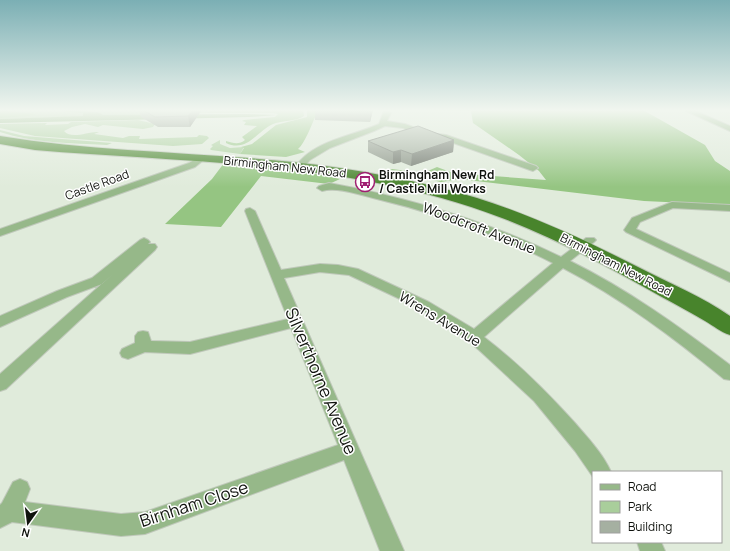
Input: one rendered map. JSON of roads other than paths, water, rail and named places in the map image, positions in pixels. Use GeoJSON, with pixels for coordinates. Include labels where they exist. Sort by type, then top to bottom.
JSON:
{"type":"FeatureCollection","features":[{"type":"Feature","properties":{"kind":"highway","name":"Birmingham New Road"},"geometry":{"type":"LineString","coordinates":[[4,136],[47,143],[301,164],[435,191],[519,218],[627,257],[730,314]]}},
{"type":"Feature","properties":{"kind":"highway","name":"Birmingham New Road"},"geometry":{"type":"LineString","coordinates":[[0,140],[35,146],[201,159],[301,164]]}},
{"type":"Feature","properties":{"kind":"highway","name":"Birmingham New Road"},"geometry":{"type":"LineString","coordinates":[[586,243],[605,256],[714,316],[730,327]]}},
{"type":"Feature","properties":{"kind":"street"},"geometry":{"type":"LineString","coordinates":[[301,164],[321,149],[356,136]]}},
{"type":"Feature","properties":{"kind":"street"},"geometry":{"type":"LineString","coordinates":[[436,136],[533,168]]}},
{"type":"Feature","properties":{"kind":"street","name":"Castle Road"},"geometry":{"type":"LineString","coordinates":[[0,233],[198,162],[201,159]]}},
{"type":"Feature","properties":{"kind":"street","name":"Woodcroft Avenue"},"geometry":{"type":"LineString","coordinates":[[322,188],[329,186],[361,191],[428,208],[509,238],[563,262],[615,292],[704,353],[730,374]]}},
{"type":"Feature","properties":{"kind":"street"},"geometry":{"type":"LineString","coordinates":[[730,208],[672,205],[636,220],[630,230],[730,278]]}},
{"type":"Feature","properties":{"kind":"street","name":"Silverthorne Avenue"},"geometry":{"type":"LineString","coordinates":[[250,211],[392,551]]}},
{"type":"Feature","properties":{"kind":"street"},"geometry":{"type":"LineString","coordinates":[[0,322],[62,294],[97,281],[149,243],[0,384]]}},
{"type":"Feature","properties":{"kind":"street"},"geometry":{"type":"LineString","coordinates":[[475,337],[586,243]]}},
{"type":"Feature","properties":{"kind":"street","name":"Wrens Avenue"},"geometry":{"type":"LineString","coordinates":[[277,275],[320,268],[353,272],[424,306],[475,337],[540,396],[582,445],[600,471]]}},
{"type":"Feature","properties":{"kind":"street"},"geometry":{"type":"LineString","coordinates":[[128,353],[143,341],[190,348],[296,322]]}},
{"type":"Feature","properties":{"kind":"street","name":"Birnham Close"},"geometry":{"type":"LineString","coordinates":[[20,489],[5,514],[121,525],[145,522],[350,450]]}},
{"type":"Feature","properties":{"kind":"place","name":"Birmingham New Rd / Castle Mill Works"},"geometry":{"type":"Point","coordinates":[365,182]}}]}
